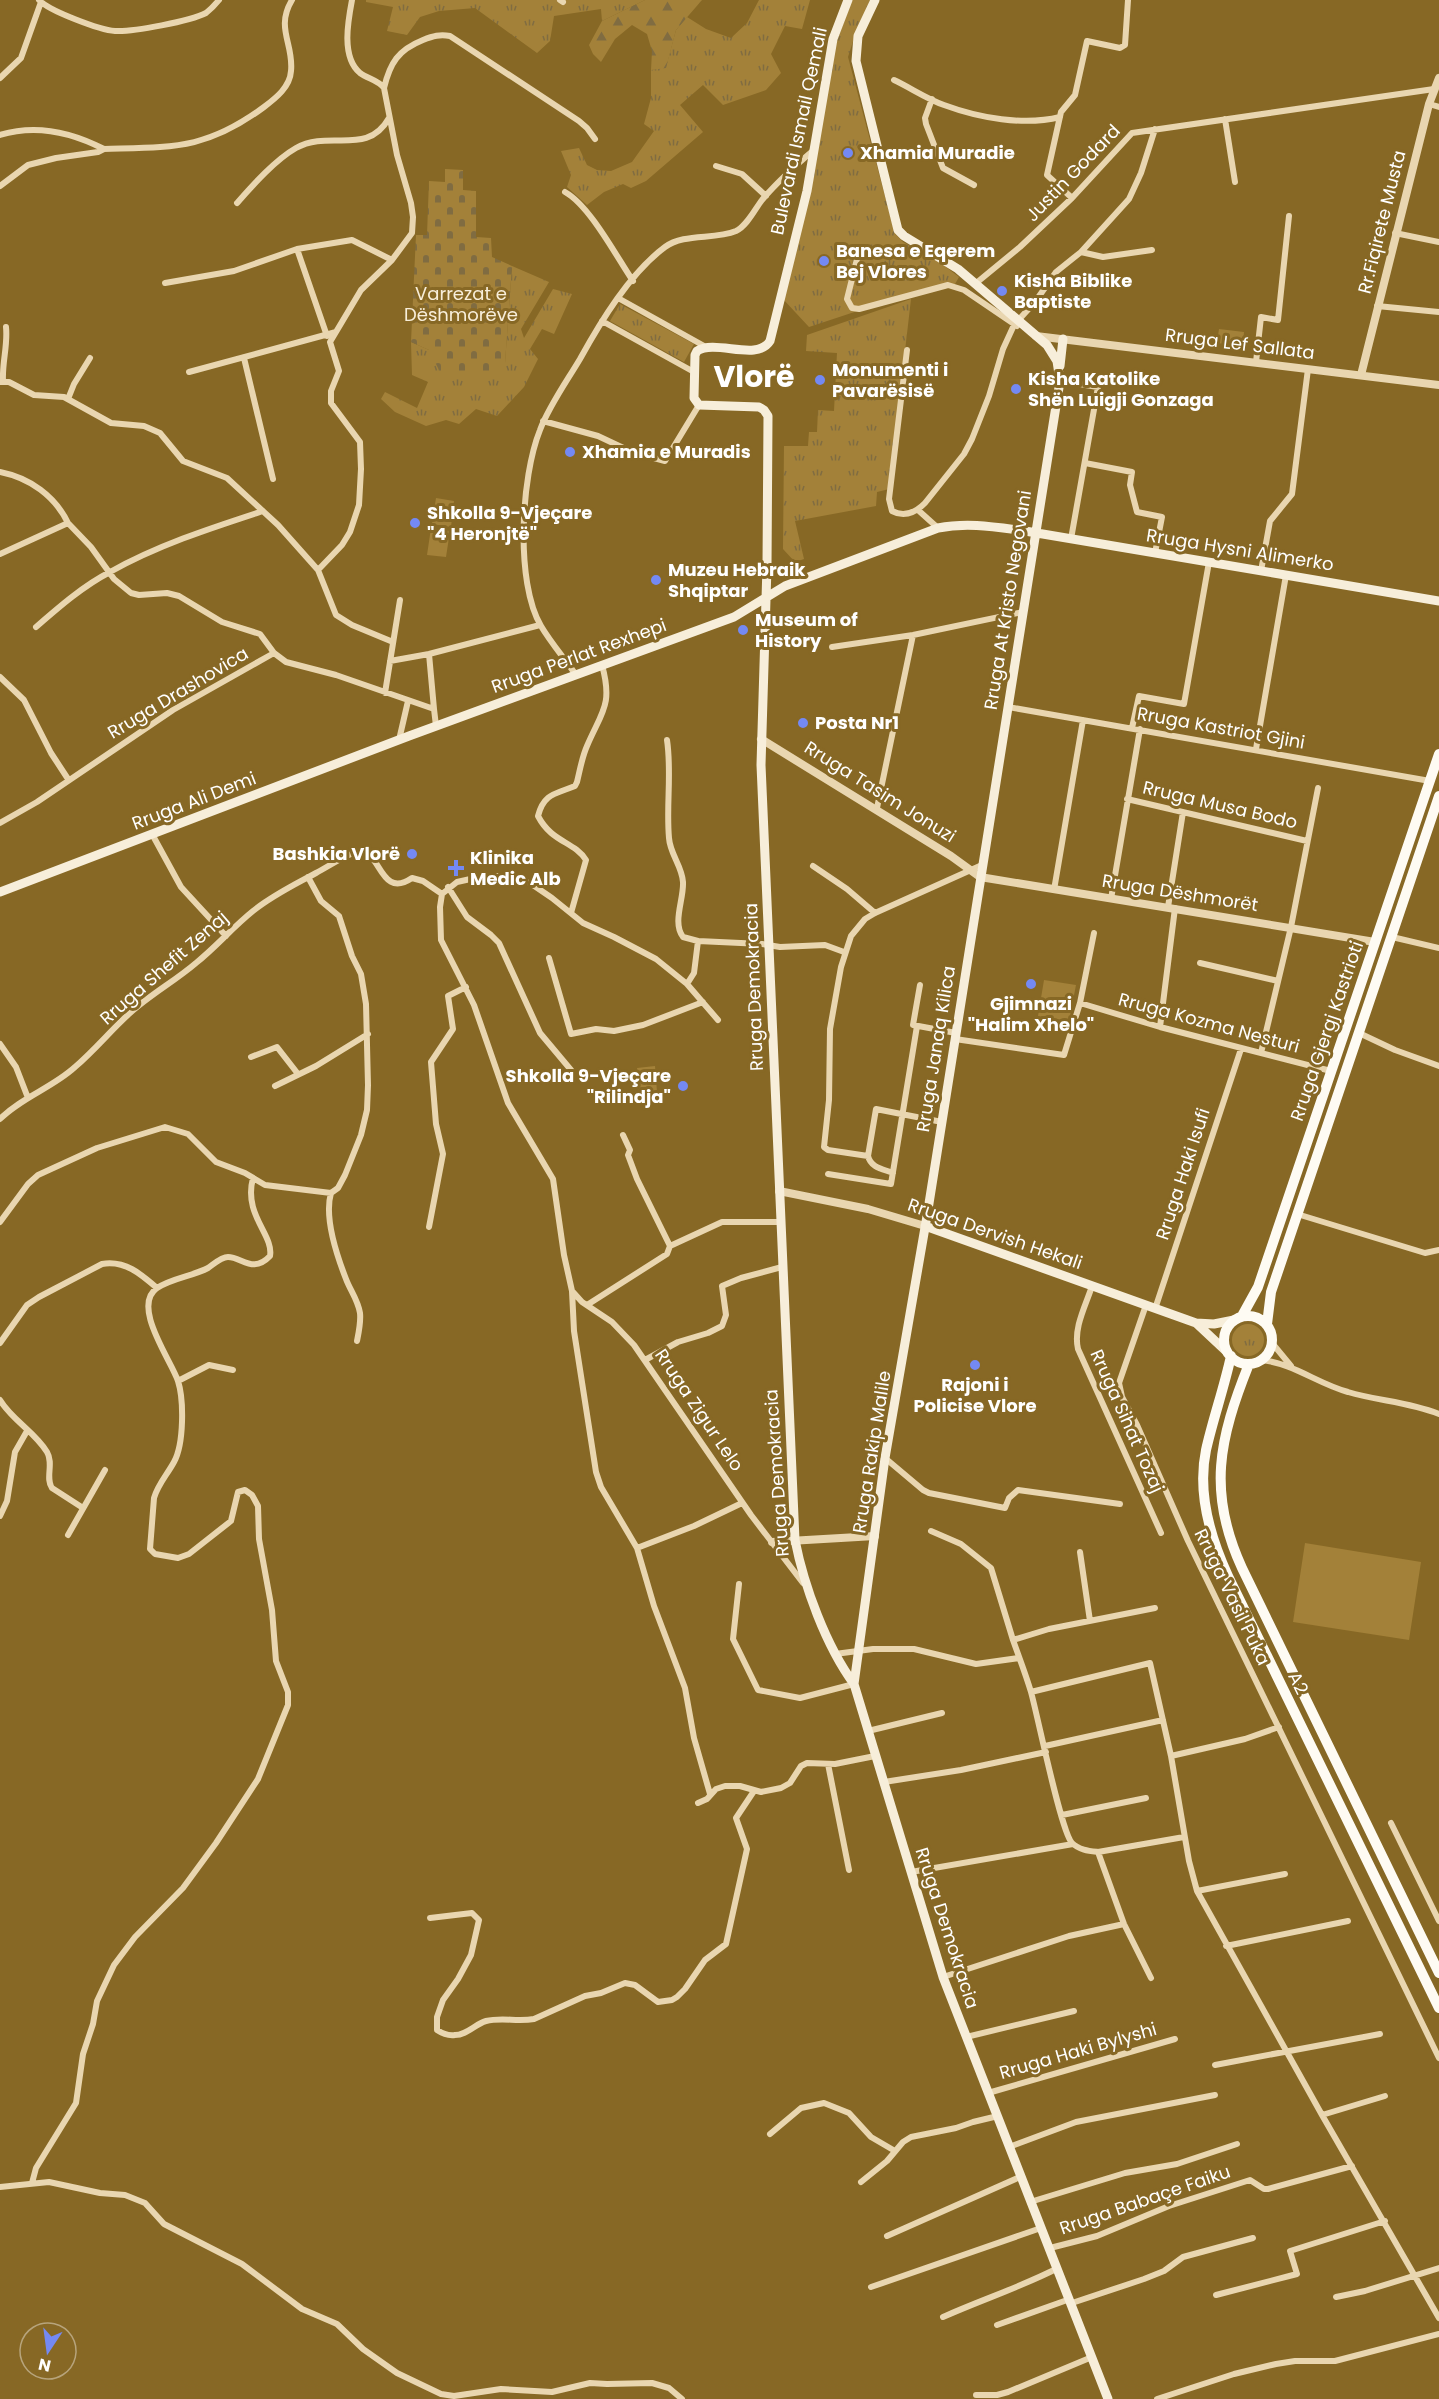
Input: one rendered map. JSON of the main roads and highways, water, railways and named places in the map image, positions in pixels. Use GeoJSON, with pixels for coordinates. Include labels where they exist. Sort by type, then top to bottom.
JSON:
{"type":"FeatureCollection","features":[{"type":"Feature","properties":{"kind":"main road","name":"Bulevardi Ismail Qemali"},"geometry":{"type":"LineString","coordinates":[[766,596],[768,416],[759,407],[699,405],[694,398],[694,372],[697,351],[706,348],[759,350],[767,346],[770,340],[815,149],[832,45],[848,0]]}},
{"type":"Feature","properties":{"kind":"main road"},"geometry":{"type":"LineString","coordinates":[[874,0],[858,36],[855,52],[857,68],[898,230],[958,269],[1016,323],[1036,336],[1053,353],[1060,376]]}},
{"type":"Feature","properties":{"kind":"main road","name":"Rruga At Kristo Negovani"},"geometry":{"type":"LineString","coordinates":[[980,878],[1060,376],[1063,339]]}},
{"type":"Feature","properties":{"kind":"main road","name":"Rruga Hysni Alimerko"},"geometry":{"type":"LineString","coordinates":[[938,528],[957,524],[975,524],[1035,532],[1439,601]]}},
{"type":"Feature","properties":{"kind":"main road","name":"Rruga Perlat Rexhepi"},"geometry":{"type":"LineString","coordinates":[[399,740],[734,617],[785,586],[938,528]]}},
{"type":"Feature","properties":{"kind":"main road","name":"Rruga Demokracia"},"geometry":{"type":"LineString","coordinates":[[766,596],[761,739],[778,1191],[795,1540],[808,1589],[835,1654],[854,1684],[943,1977],[1108,2399]]}},
{"type":"Feature","properties":{"kind":"main road","name":"Rruga Ali Demi"},"geometry":{"type":"LineString","coordinates":[[0,892],[399,740]]}},
{"type":"Feature","properties":{"kind":"main road","name":"Rruga Gjergj Kastrioti"},"geometry":{"type":"LineString","coordinates":[[1238,1318],[1258,1287],[1439,754]]}},
{"type":"Feature","properties":{"kind":"main road","name":"Rruga Gjergj Kastrioti"},"geometry":{"type":"LineString","coordinates":[[1267,1324],[1270,1298],[1297,1214],[1439,796]]}},
{"type":"Feature","properties":{"kind":"main road","name":"Rruga Janaq Kilica"},"geometry":{"type":"LineString","coordinates":[[925,1226],[980,878]]}},
{"type":"Feature","properties":{"kind":"main road","name":"Rruga Dervish Hekali"},"geometry":{"type":"LineString","coordinates":[[925,1226],[1196,1323],[1214,1324],[1238,1318]]}},
{"type":"Feature","properties":{"kind":"main road","name":"Rruga Rakip Malile"},"geometry":{"type":"LineString","coordinates":[[854,1684],[885,1458],[925,1226]]}},
{"type":"Feature","properties":{"kind":"main road"},"geometry":{"type":"LineString","coordinates":[[1256,1317],[1267,1324],[1272,1343],[1261,1360],[1249,1364],[1239,1362],[1229,1354],[1225,1335],[1238,1318],[1256,1317]]}},
{"type":"Feature","properties":{"kind":"main road","name":"Rruga Dervish Hekali"},"geometry":{"type":"LineString","coordinates":[[1196,1323],[1229,1354]]}},
{"type":"Feature","properties":{"kind":"main road","name":"A2"},"geometry":{"type":"LineString","coordinates":[[1229,1354],[1203,1468],[1211,1534],[1228,1576],[1439,2008]]}},
{"type":"Feature","properties":{"kind":"main road","name":"A2"},"geometry":{"type":"LineString","coordinates":[[1249,1364],[1221,1455],[1220,1490],[1226,1530],[1439,1973]]}},
{"type":"Feature","properties":{"kind":"place","name":"Xhamia Muradie"},"geometry":{"type":"Point","coordinates":[848,153]}},
{"type":"Feature","properties":{"kind":"place","name":"Banesa e Eqerem Bej Vlores"},"geometry":{"type":"Point","coordinates":[824,261]}},
{"type":"Feature","properties":{"kind":"place","name":"Kisha Biblike Baptiste"},"geometry":{"type":"Point","coordinates":[1002,291]}},
{"type":"Feature","properties":{"kind":"place","name":"Monumenti i Pavarësisë"},"geometry":{"type":"Point","coordinates":[820,380]}},
{"type":"Feature","properties":{"kind":"place","name":"Kisha Katolike Shën Luigji Gonzaga"},"geometry":{"type":"Point","coordinates":[1016,389]}},
{"type":"Feature","properties":{"kind":"place","name":"Xhamia e Muradis"},"geometry":{"type":"Point","coordinates":[570,452]}},
{"type":"Feature","properties":{"kind":"place","name":"Shkolla 9-Vjeçare \"4 Heronjtë\""},"geometry":{"type":"Point","coordinates":[415,523]}},
{"type":"Feature","properties":{"kind":"place","name":"Muzeu Hebraik Shqiptar"},"geometry":{"type":"Point","coordinates":[656,580]}},
{"type":"Feature","properties":{"kind":"place","name":"Museum of History"},"geometry":{"type":"Point","coordinates":[743,630]}},
{"type":"Feature","properties":{"kind":"place","name":"Posta Nr1"},"geometry":{"type":"Point","coordinates":[803,723]}},
{"type":"Feature","properties":{"kind":"place","name":"Bashkia Vlorë"},"geometry":{"type":"Point","coordinates":[412,854]}},
{"type":"Feature","properties":{"kind":"place","name":"Klinika Medic Alb"},"geometry":{"type":"Point","coordinates":[456,868]}},
{"type":"Feature","properties":{"kind":"place","name":"Gjimnazi \"Halim Xhelo\""},"geometry":{"type":"Point","coordinates":[1031,984]}},
{"type":"Feature","properties":{"kind":"place","name":"Shkolla 9-Vjeçare \"Rilindja\""},"geometry":{"type":"Point","coordinates":[683,1086]}},
{"type":"Feature","properties":{"kind":"place","name":"Rajoni i Policise Vlore"},"geometry":{"type":"Point","coordinates":[975,1365]}},
{"type":"Feature","properties":{"kind":"district","name":"Vlorë"},"geometry":{"type":"Point","coordinates":[754,377]}},
{"type":"Feature","properties":{"kind":"park label","name":"Varrezat e Dëshmorëve"},"geometry":{"type":"Point","coordinates":[461,304]}}]}
